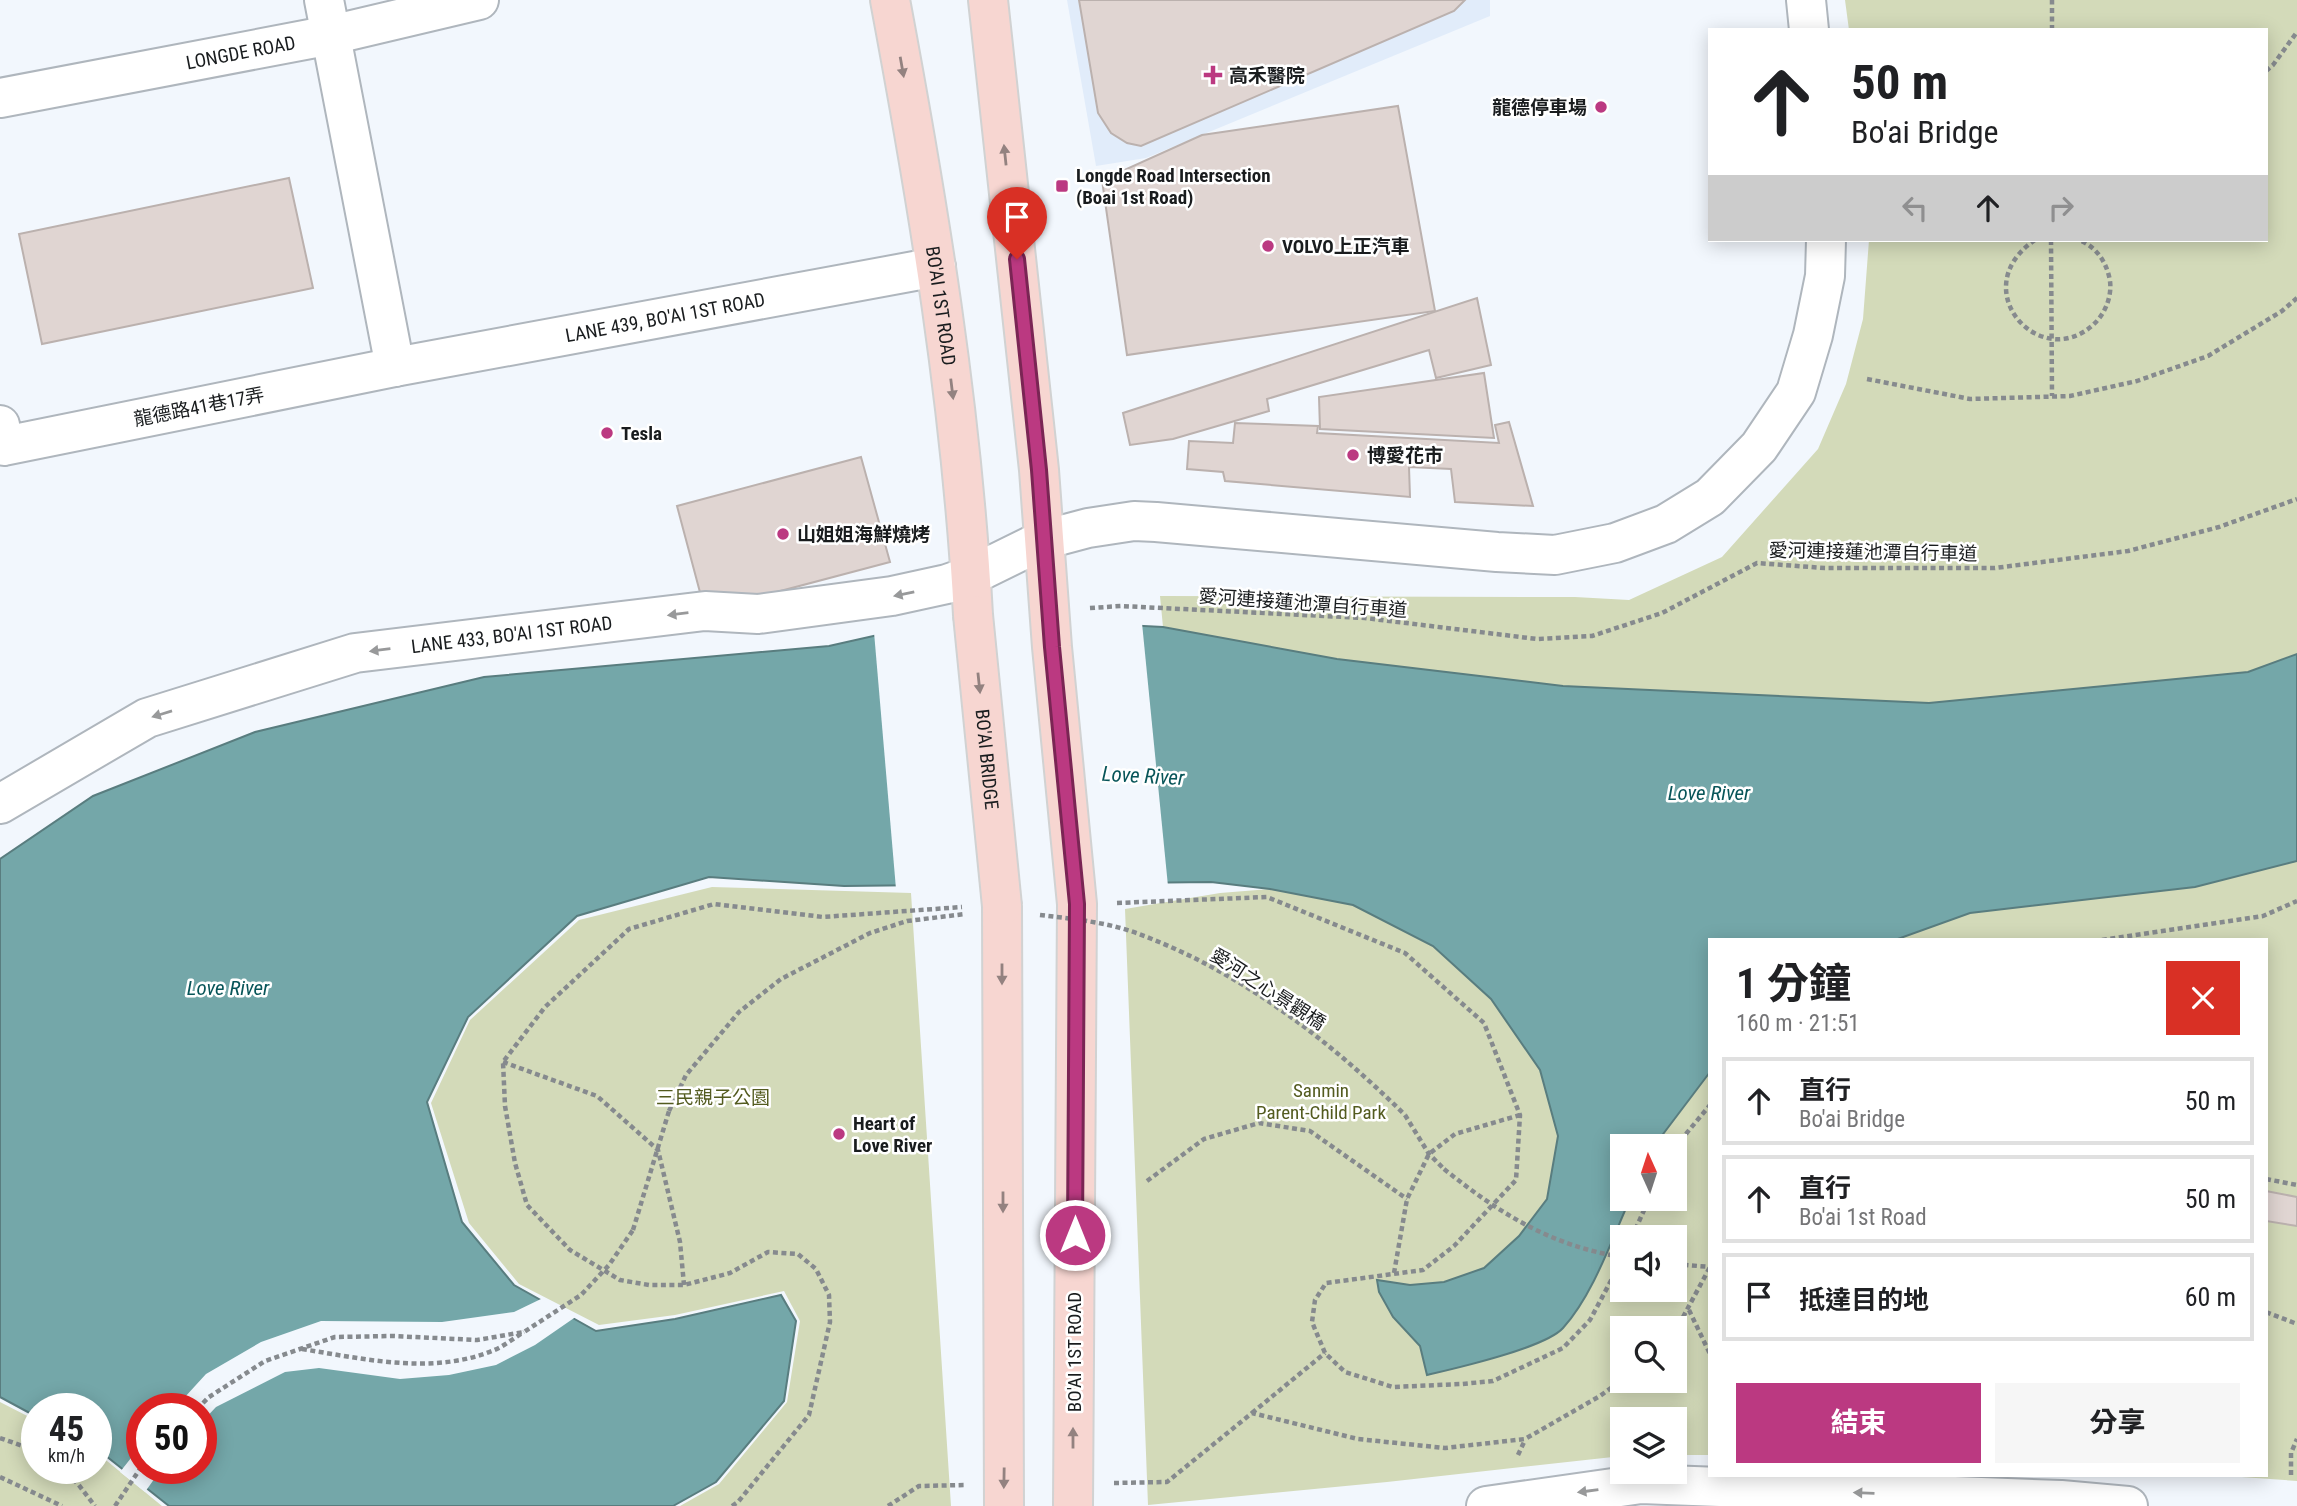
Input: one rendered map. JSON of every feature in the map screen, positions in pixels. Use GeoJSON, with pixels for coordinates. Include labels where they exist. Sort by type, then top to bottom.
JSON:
{"type":"FeatureCollection","features":[{"type":"Feature","properties":{"kind":"main road","name":"BO'AI 1ST ROAD"},"geometry":{"type":"LineString","coordinates":[[890,0],[936,267],[964,478],[973,615]]}},
{"type":"Feature","properties":{"kind":"main road"},"geometry":{"type":"LineString","coordinates":[[988,0],[1039,470],[1043,540]]}},
{"type":"Feature","properties":{"kind":"main road","name":"BO'AI 1ST ROAD"},"geometry":{"type":"LineString","coordinates":[[1043,540],[1077,904],[1073,1506]]}},
{"type":"Feature","properties":{"kind":"main road","name":"BO'AI BRIDGE"},"geometry":{"type":"LineString","coordinates":[[973,615],[999,911]]}},
{"type":"Feature","properties":{"kind":"main road"},"geometry":{"type":"LineString","coordinates":[[999,911],[1003,1506]]}},
{"type":"Feature","properties":{"kind":"street","name":"LONGDE ROAD"},"geometry":{"type":"LineString","coordinates":[[0,98],[328,17],[478,0]]}},
{"type":"Feature","properties":{"kind":"street"},"geometry":{"type":"LineString","coordinates":[[1805,0],[1809,28]]}},
{"type":"Feature","properties":{"kind":"street"},"geometry":{"type":"LineString","coordinates":[[328,17],[394,367]]}},
{"type":"Feature","properties":{"kind":"street","name":"LANE 433, BO'AI 1ST ROAD"},"geometry":{"type":"LineString","coordinates":[[0,804],[147,718],[355,653],[705,611],[758,614],[892,596],[947,584],[970,576],[1043,540],[1088,528],[1134,521],[1544,554],[1628,539],[1666,524],[1710,497],[1759,447],[1796,392],[1813,335],[1825,276],[1826,242]]}},
{"type":"Feature","properties":{"kind":"street","name":"LANE 439, BO'AI 1ST ROAD"},"geometry":{"type":"LineString","coordinates":[[394,367],[936,267]]}},
{"type":"Feature","properties":{"kind":"street","name":"龍德路41巷17弄"},"geometry":{"type":"LineString","coordinates":[[2,435],[394,367]]}},
{"type":"Feature","properties":{"kind":"street"},"geometry":{"type":"LineString","coordinates":[[1486,1506],[1640,1495],[2061,1500],[2128,1506]]}},
{"type":"Feature","properties":{"kind":"path"},"geometry":{"type":"LineString","coordinates":[[2052,0],[2052,28]]}},
{"type":"Feature","properties":{"kind":"path"},"geometry":{"type":"LineString","coordinates":[[2268,69],[2297,32]]}},
{"type":"Feature","properties":{"kind":"path"},"geometry":{"type":"LineString","coordinates":[[2032,242],[2022,249],[2012,262],[2006,279],[2007,296],[2012,312],[2022,324],[2035,334],[2052,339],[2069,338],[2086,332],[2099,320],[2108,304],[2111,287],[2108,270],[2099,254],[2084,242]]}},
{"type":"Feature","properties":{"kind":"path"},"geometry":{"type":"LineString","coordinates":[[2051,242],[2052,396]]}},
{"type":"Feature","properties":{"kind":"path"},"geometry":{"type":"LineString","coordinates":[[1867,379],[1970,399],[2070,396],[2137,381],[2208,356],[2282,311],[2297,298]]}},
{"type":"Feature","properties":{"kind":"path","name":"愛河連接蓮池潭自行車道"},"geometry":{"type":"LineString","coordinates":[[1121,606],[1365,618],[1537,639],[1592,636],[1662,613],[1757,563],[1825,568],[2008,567],[2128,551],[2218,527],[2297,499]]}},
{"type":"Feature","properties":{"kind":"path"},"geometry":{"type":"LineString","coordinates":[[2115,938],[2263,916],[2297,901]]}},
{"type":"Feature","properties":{"kind":"path","name":"愛河之心景觀橋"},"geometry":{"type":"LineString","coordinates":[[302,1349],[391,1363],[449,1364],[494,1351],[581,1295],[609,1265],[633,1230],[669,1111],[686,1075],[739,1012],[781,979],[870,933],[906,920],[999,911],[1095,922],[1137,933],[1234,979],[1298,1021],[1357,1068],[1405,1115],[1429,1154],[1481,1198],[1521,1224],[1561,1241],[1610,1255]]}},
{"type":"Feature","properties":{"kind":"path"},"geometry":{"type":"LineString","coordinates":[[502,1062],[597,1096],[658,1150],[680,1242],[684,1285]]}},
{"type":"Feature","properties":{"kind":"path"},"geometry":{"type":"LineString","coordinates":[[1686,1134],[1708,1107]]}},
{"type":"Feature","properties":{"kind":"path"},"geometry":{"type":"LineString","coordinates":[[1394,1273],[1407,1199],[1429,1154],[1455,1134],[1520,1115]]}},
{"type":"Feature","properties":{"kind":"path"},"geometry":{"type":"LineString","coordinates":[[1147,1181],[1204,1139],[1259,1123],[1310,1131],[1407,1199]]}},
{"type":"Feature","properties":{"kind":"path"},"geometry":{"type":"LineString","coordinates":[[2268,1179],[2297,1185]]}},
{"type":"Feature","properties":{"kind":"path"},"geometry":{"type":"LineString","coordinates":[[1687,1265],[1708,1267]]}},
{"type":"Feature","properties":{"kind":"path"},"geometry":{"type":"LineString","coordinates":[[1684,1316],[1708,1271]]}},
{"type":"Feature","properties":{"kind":"path"},"geometry":{"type":"LineString","coordinates":[[1149,1482],[1167,1482],[1325,1353],[1345,1372],[1393,1387],[1493,1381],[1563,1348],[1590,1320],[1610,1281]]}},
{"type":"Feature","properties":{"kind":"path"},"geometry":{"type":"LineString","coordinates":[[1688,1310],[1708,1350]]}},
{"type":"Feature","properties":{"kind":"path"},"geometry":{"type":"LineString","coordinates":[[2268,1313],[2297,1324]]}},
{"type":"Feature","properties":{"kind":"path"},"geometry":{"type":"LineString","coordinates":[[215,1393],[265,1361],[335,1338],[393,1336],[477,1340],[524,1332]]}},
{"type":"Feature","properties":{"kind":"path"},"geometry":{"type":"LineString","coordinates":[[1252,1413],[1358,1439],[1445,1448],[1525,1439],[1610,1389]]}},
{"type":"Feature","properties":{"kind":"path"},"geometry":{"type":"LineString","coordinates":[[0,1438],[21,1445]]}},
{"type":"Feature","properties":{"kind":"path"},"geometry":{"type":"LineString","coordinates":[[1518,1455],[1525,1439]]}},
{"type":"Feature","properties":{"kind":"path"},"geometry":{"type":"LineString","coordinates":[[2291,1475],[2291,1453],[2297,1439]]}},
{"type":"Feature","properties":{"kind":"path"},"geometry":{"type":"LineString","coordinates":[[0,1477],[62,1506]]}},
{"type":"Feature","properties":{"kind":"path"},"geometry":{"type":"LineString","coordinates":[[78,1484],[95,1506]]}},
{"type":"Feature","properties":{"kind":"path"},"geometry":{"type":"LineString","coordinates":[[115,1506],[130,1484]]}},
{"type":"Feature","properties":{"kind":"path"},"geometry":{"type":"LineString","coordinates":[[888,1506],[919,1486],[932,1486]]}},
{"type":"Feature","properties":{"kind":"shaded area","name":"高禾醫院"},"geometry":{"type":"Polygon","coordinates":[[[1067,0],[1490,0],[1490,16],[1146,158],[1096,166],[1067,0]]]}},
{"type":"Feature","properties":{"kind":"green space"},"geometry":{"type":"Polygon","coordinates":[[[1845,0],[2297,0],[2297,654],[2248,672],[1929,703],[1563,686],[1337,659],[1163,627],[1160,596],[1575,597],[1629,600],[1722,557],[1818,449],[1846,384],[1863,319],[1869,242],[2268,242],[2268,28],[1849,28],[1845,0]]]}},
{"type":"Feature","properties":{"kind":"green space"},"geometry":{"type":"Polygon","coordinates":[[[2297,861],[2297,1481],[2241,1477],[2268,1477],[2268,938],[1901,938],[1970,913],[2195,887],[2297,861]]]}},
{"type":"Feature","properties":{"kind":"green space","name":"三民親子公園"},"geometry":{"type":"Polygon","coordinates":[[[712,887],[911,893],[951,1506],[680,1506],[719,1484],[787,1402],[800,1321],[784,1291],[675,1315],[599,1325],[519,1284],[469,1223],[431,1103],[470,1020],[579,920],[712,887]]]}},
{"type":"Feature","properties":{"kind":"green space","name":"Sanmin Parent-Child Park"},"geometry":{"type":"Polygon","coordinates":[[[1270,889],[1353,905],[1433,946],[1491,999],[1541,1070],[1558,1136],[1547,1199],[1519,1236],[1484,1268],[1445,1282],[1410,1285],[1377,1281],[1379,1292],[1393,1317],[1420,1346],[1427,1375],[1591,1286],[1610,1244],[1610,1302],[1687,1302],[1687,1225],[1618,1225],[1625,1211],[1687,1211],[1687,1134],[1663,1134],[1708,1075],[1708,1455],[1687,1455],[1687,1407],[1610,1407],[1610,1457],[1148,1505],[1125,909],[1220,893],[1270,889]]]}},
{"type":"Feature","properties":{"kind":"green space"},"geometry":{"type":"Polygon","coordinates":[[[0,1402],[21,1413],[21,1484],[112,1484],[112,1465],[126,1477],[126,1484],[135,1484],[162,1506],[0,1506],[0,1402]]]}},
{"type":"Feature","properties":{"kind":"water","name":"Love River"},"geometry":{"type":"Polygon","coordinates":[[[1105,624],[1163,627],[1337,659],[1563,686],[1929,703],[2248,672],[2297,654],[2297,861],[2195,887],[1970,913],[1901,938],[1708,938],[1708,1075],[1663,1134],[1610,1134],[1610,1211],[1625,1211],[1619,1225],[1610,1225],[1610,1245],[1584,1300],[1563,1328],[1538,1343],[1427,1375],[1420,1346],[1393,1317],[1379,1292],[1377,1280],[1410,1285],[1444,1282],[1484,1268],[1519,1236],[1547,1199],[1558,1136],[1540,1070],[1491,999],[1433,946],[1353,905],[1270,889],[1211,882],[844,886],[709,877],[577,916],[468,1017],[427,1102],[462,1222],[514,1285],[596,1331],[675,1319],[781,1295],[796,1321],[784,1401],[716,1482],[673,1506],[169,1506],[141,1484],[217,1484],[217,1393],[126,1393],[126,1472],[112,1461],[112,1393],[21,1393],[21,1408],[0,1397],[0,859],[93,796],[255,732],[484,677],[829,646],[900,630],[1105,624]]]}},
{"type":"Feature","properties":{"kind":"pier"},"geometry":{"type":"Polygon","coordinates":[[[1105,621],[1142,623],[1168,886],[896,889],[874,632],[900,626],[1105,621]]]}},
{"type":"Feature","properties":{"kind":"pier"},"geometry":{"type":"Polygon","coordinates":[[[543,1298],[577,1316],[535,1345],[496,1365],[449,1375],[400,1379],[319,1368],[285,1372],[217,1406],[217,1393],[189,1393],[206,1374],[261,1342],[321,1321],[442,1322],[514,1312],[543,1298]]]}},
{"type":"Feature","properties":{"kind":"pier"},"geometry":{"type":"Polygon","coordinates":[[[126,1464],[126,1477],[120,1472],[126,1464]]]}},
{"type":"Feature","properties":{"kind":"pier"},"geometry":{"type":"Polygon","coordinates":[[[135,1484],[151,1484],[145,1492],[135,1484]]]}},
{"type":"Feature","properties":{"kind":"building","name":"高禾醫院"},"geometry":{"type":"Polygon","coordinates":[[[1079,0],[1465,0],[1454,11],[1141,146],[1127,143],[1111,133],[1098,113],[1079,0]]]}},
{"type":"Feature","properties":{"kind":"building","name":"VOLVO上正汽車"},"geometry":{"type":"Polygon","coordinates":[[[1398,106],[1435,311],[1127,355],[1102,180],[1202,135],[1398,106]]]}},
{"type":"Feature","properties":{"kind":"building"},"geometry":{"type":"Polygon","coordinates":[[[289,178],[313,288],[42,344],[19,234],[289,178]]]}},
{"type":"Feature","properties":{"kind":"building"},"geometry":{"type":"Polygon","coordinates":[[[1477,298],[1491,365],[1436,378],[1429,350],[1267,399],[1269,411],[1173,439],[1130,445],[1123,413],[1477,298]]]}},
{"type":"Feature","properties":{"kind":"building","name":"博愛花市"},"geometry":{"type":"Polygon","coordinates":[[[1484,373],[1494,438],[1320,429],[1319,397],[1484,373]]]}},
{"type":"Feature","properties":{"kind":"building","name":"博愛花市"},"geometry":{"type":"Polygon","coordinates":[[[1509,422],[1533,506],[1455,502],[1451,469],[1409,467],[1410,497],[1225,481],[1223,472],[1187,469],[1189,441],[1233,443],[1235,423],[1318,426],[1317,433],[1499,443],[1495,425],[1509,422]]]}},
{"type":"Feature","properties":{"kind":"building","name":"山姐姐海鮮燒烤"},"geometry":{"type":"Polygon","coordinates":[[[861,457],[890,562],[705,611],[677,506],[861,457]]]}},
{"type":"Feature","properties":{"kind":"building"},"geometry":{"type":"Polygon","coordinates":[[[2268,1191],[2297,1197],[2297,1226],[2268,1221],[2268,1191]]]}},
{"type":"Feature","properties":{"kind":"place","name":"高禾醫院"},"geometry":{"type":"Point","coordinates":[1213,75]}},
{"type":"Feature","properties":{"kind":"place","name":"龍德停車場"},"geometry":{"type":"Point","coordinates":[1601,107]}},
{"type":"Feature","properties":{"kind":"place","name":"Longde Road Intersection (Boai 1st Road)"},"geometry":{"type":"Point","coordinates":[1062,186]}},
{"type":"Feature","properties":{"kind":"place","name":"VOLVO上正汽車"},"geometry":{"type":"Point","coordinates":[1268,246]}},
{"type":"Feature","properties":{"kind":"place","name":"Tesla"},"geometry":{"type":"Point","coordinates":[607,433]}},
{"type":"Feature","properties":{"kind":"place","name":"博愛花市"},"geometry":{"type":"Point","coordinates":[1353,455]}},
{"type":"Feature","properties":{"kind":"place","name":"山姐姐海鮮燒烤"},"geometry":{"type":"Point","coordinates":[783,534]}},
{"type":"Feature","properties":{"kind":"place","name":"Heart of Love River"},"geometry":{"type":"Point","coordinates":[839,1134]}},
{"type":"Feature","properties":{"kind":"route"},"geometry":{"type":"LineString","coordinates":[[1017,259],[1039,470],[1052,647],[1077,904],[1075,1235]]}}]}
